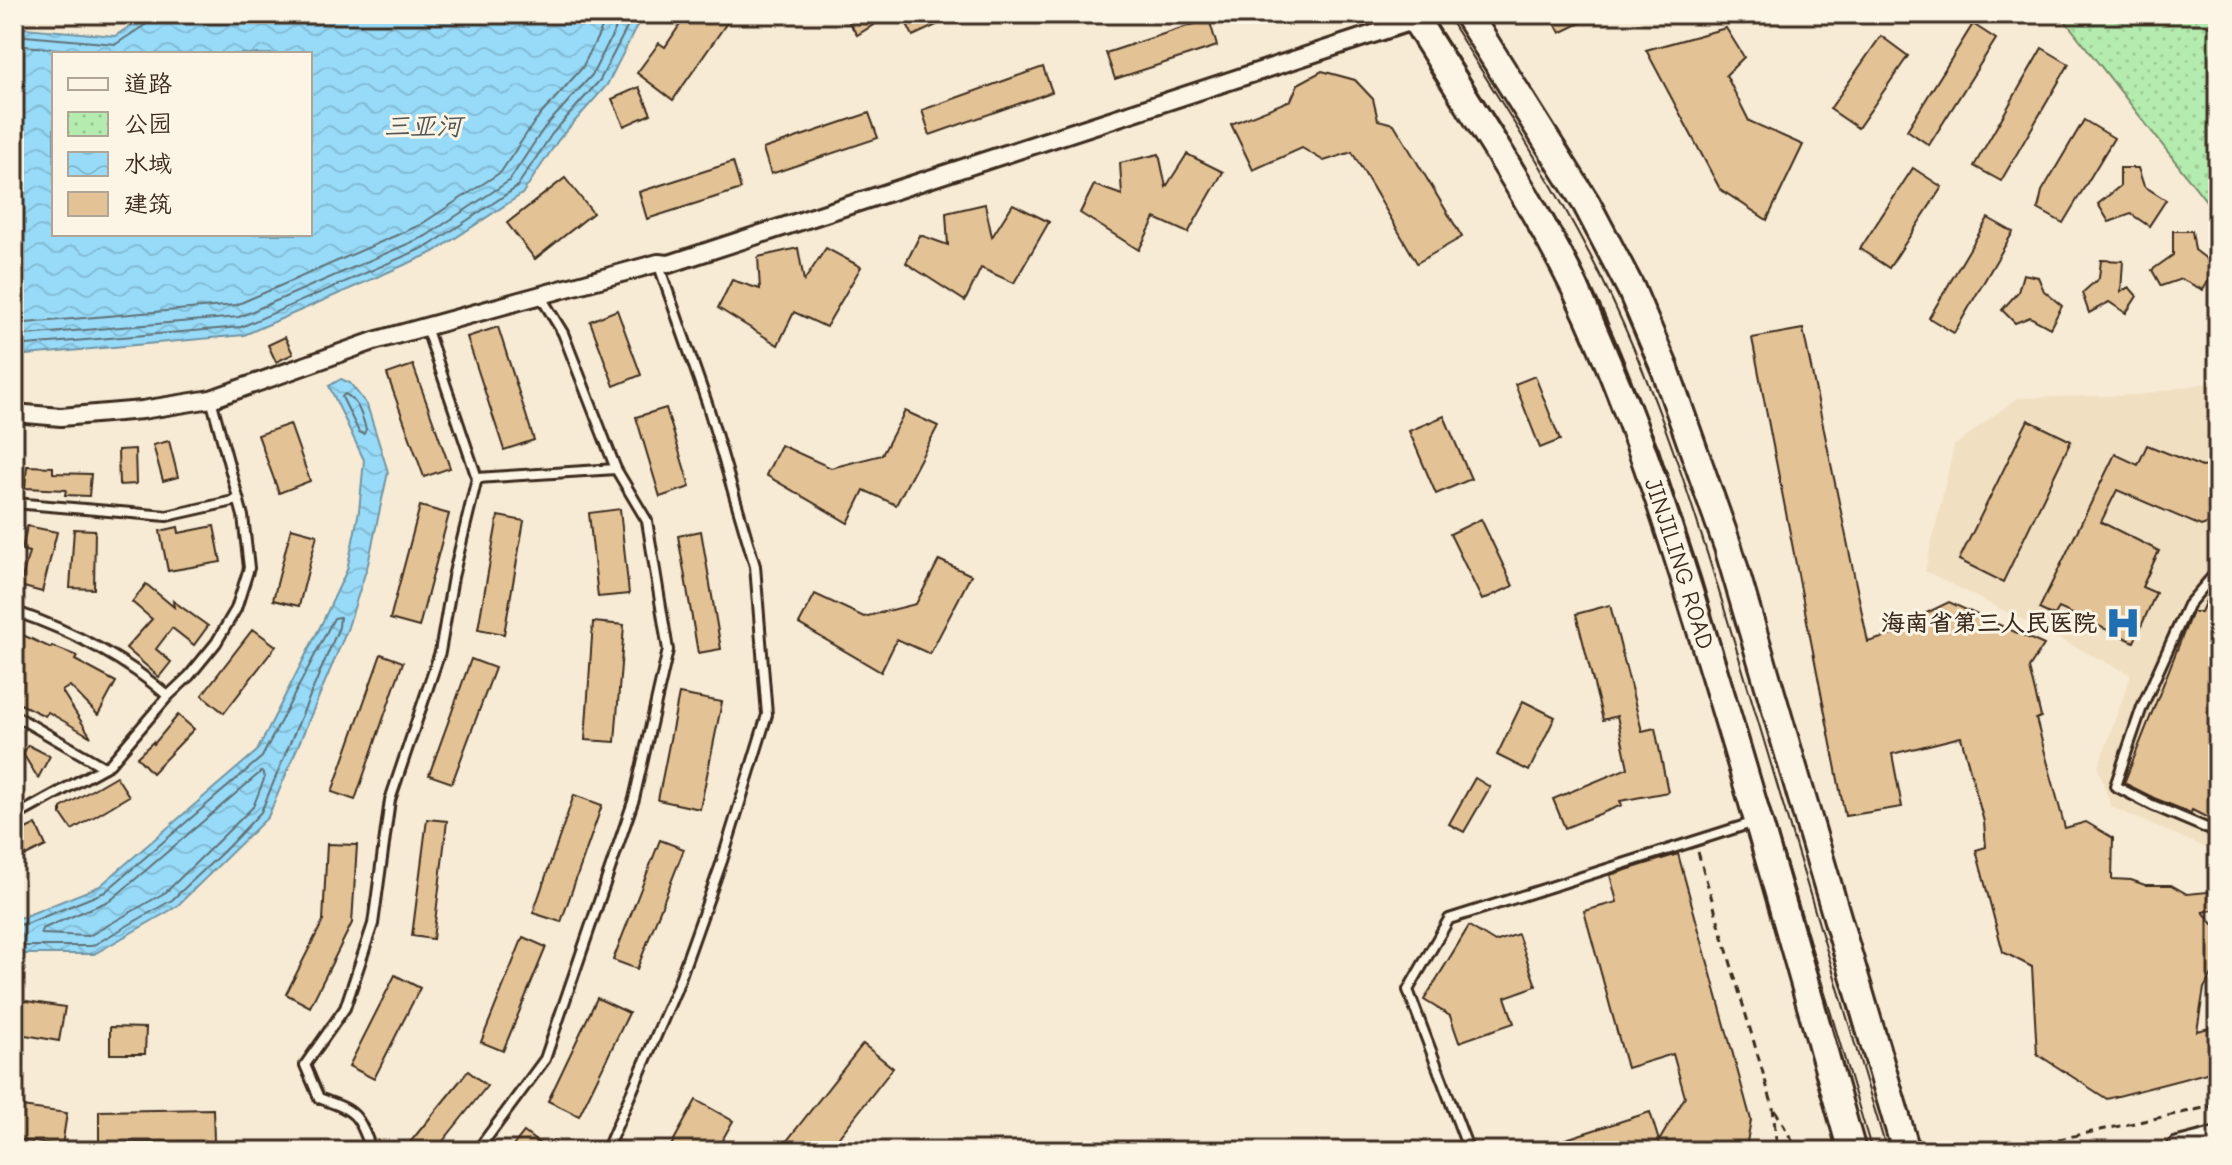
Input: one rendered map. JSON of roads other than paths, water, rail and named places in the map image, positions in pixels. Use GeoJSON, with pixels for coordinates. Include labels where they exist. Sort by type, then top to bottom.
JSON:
{"type":"FeatureCollection","features":[{"type":"Feature","properties":{"kind":"main road","name":"JINJILING ROAD"},"geometry":{"type":"LineString","coordinates":[[1467,14],[1586,203],[1631,289],[1665,369],[1728,547],[1906,1151]]}},
{"type":"Feature","properties":{"kind":"main road","name":"JINJILING ROAD"},"geometry":{"type":"LineString","coordinates":[[1414,17],[1522,189],[1560,258],[1598,338],[1642,449],[1682,566],[1759,821],[1852,1151]]}},
{"type":"Feature","properties":{"kind":"main road"},"geometry":{"type":"LineString","coordinates":[[2179,1151],[2218,1141]]}},
{"type":"Feature","properties":{"kind":"street"},"geometry":{"type":"LineString","coordinates":[[14,413],[61,417],[142,410],[211,399],[374,341],[658,263],[669,264],[1414,17]]}},
{"type":"Feature","properties":{"kind":"lane"},"geometry":{"type":"LineString","coordinates":[[606,1151],[676,990],[722,861],[767,715],[755,566],[707,403],[658,263]]}},
{"type":"Feature","properties":{"kind":"lane"},"geometry":{"type":"LineString","coordinates":[[477,1151],[545,1059],[634,799],[668,650],[647,521],[616,469],[563,333],[541,297]]}},
{"type":"Feature","properties":{"kind":"lane"},"geometry":{"type":"LineString","coordinates":[[372,1151],[364,1130],[351,1110],[319,1098],[305,1065],[345,1008],[373,924],[390,800],[440,652],[453,577],[477,478],[426,327]]}},
{"type":"Feature","properties":{"kind":"lane"},"geometry":{"type":"LineString","coordinates":[[14,817],[110,764],[216,643],[236,609],[249,568],[243,516],[211,399]]}},
{"type":"Feature","properties":{"kind":"lane"},"geometry":{"type":"LineString","coordinates":[[477,478],[616,469]]}},
{"type":"Feature","properties":{"kind":"lane"},"geometry":{"type":"LineString","coordinates":[[14,503],[167,516],[238,500]]}},
{"type":"Feature","properties":{"kind":"lane"},"geometry":{"type":"LineString","coordinates":[[2218,570],[2188,605],[2142,707],[2115,786],[2218,833]]}},
{"type":"Feature","properties":{"kind":"lane"},"geometry":{"type":"LineString","coordinates":[[14,611],[73,633],[168,696]]}},
{"type":"Feature","properties":{"kind":"lane"},"geometry":{"type":"LineString","coordinates":[[14,715],[104,767]]}},
{"type":"Feature","properties":{"kind":"lane"},"geometry":{"type":"LineString","coordinates":[[1469,1151],[1408,990],[1449,919],[1759,821]]}},
{"type":"Feature","properties":{"kind":"water","name":"三亚河"},"geometry":{"type":"Polygon","coordinates":[[[148,14],[643,14],[607,85],[559,139],[522,194],[434,252],[244,335],[26,355],[14,354],[14,27],[115,36],[148,14]]]}},
{"type":"Feature","properties":{"kind":"water"},"geometry":{"type":"Polygon","coordinates":[[[341,379],[350,383],[367,405],[388,472],[368,564],[347,630],[268,817],[176,907],[94,954],[14,954],[14,918],[100,886],[257,751],[347,570],[359,511],[364,460],[329,386],[341,379]]]}},
{"type":"Feature","properties":{"kind":"tram line"},"geometry":{"type":"LineString","coordinates":[[1430,14],[1515,149],[1580,264],[1659,449],[1701,577],[1872,1151]]}},
{"type":"Feature","properties":{"kind":"tram line"},"geometry":{"type":"LineString","coordinates":[[1446,14],[1521,134],[1591,257],[1661,416],[1716,580],[1887,1151]]}},
{"type":"Feature","properties":{"kind":"place","name":"海南省第三人民医院"},"geometry":{"type":"Point","coordinates":[2123,623]}}]}
